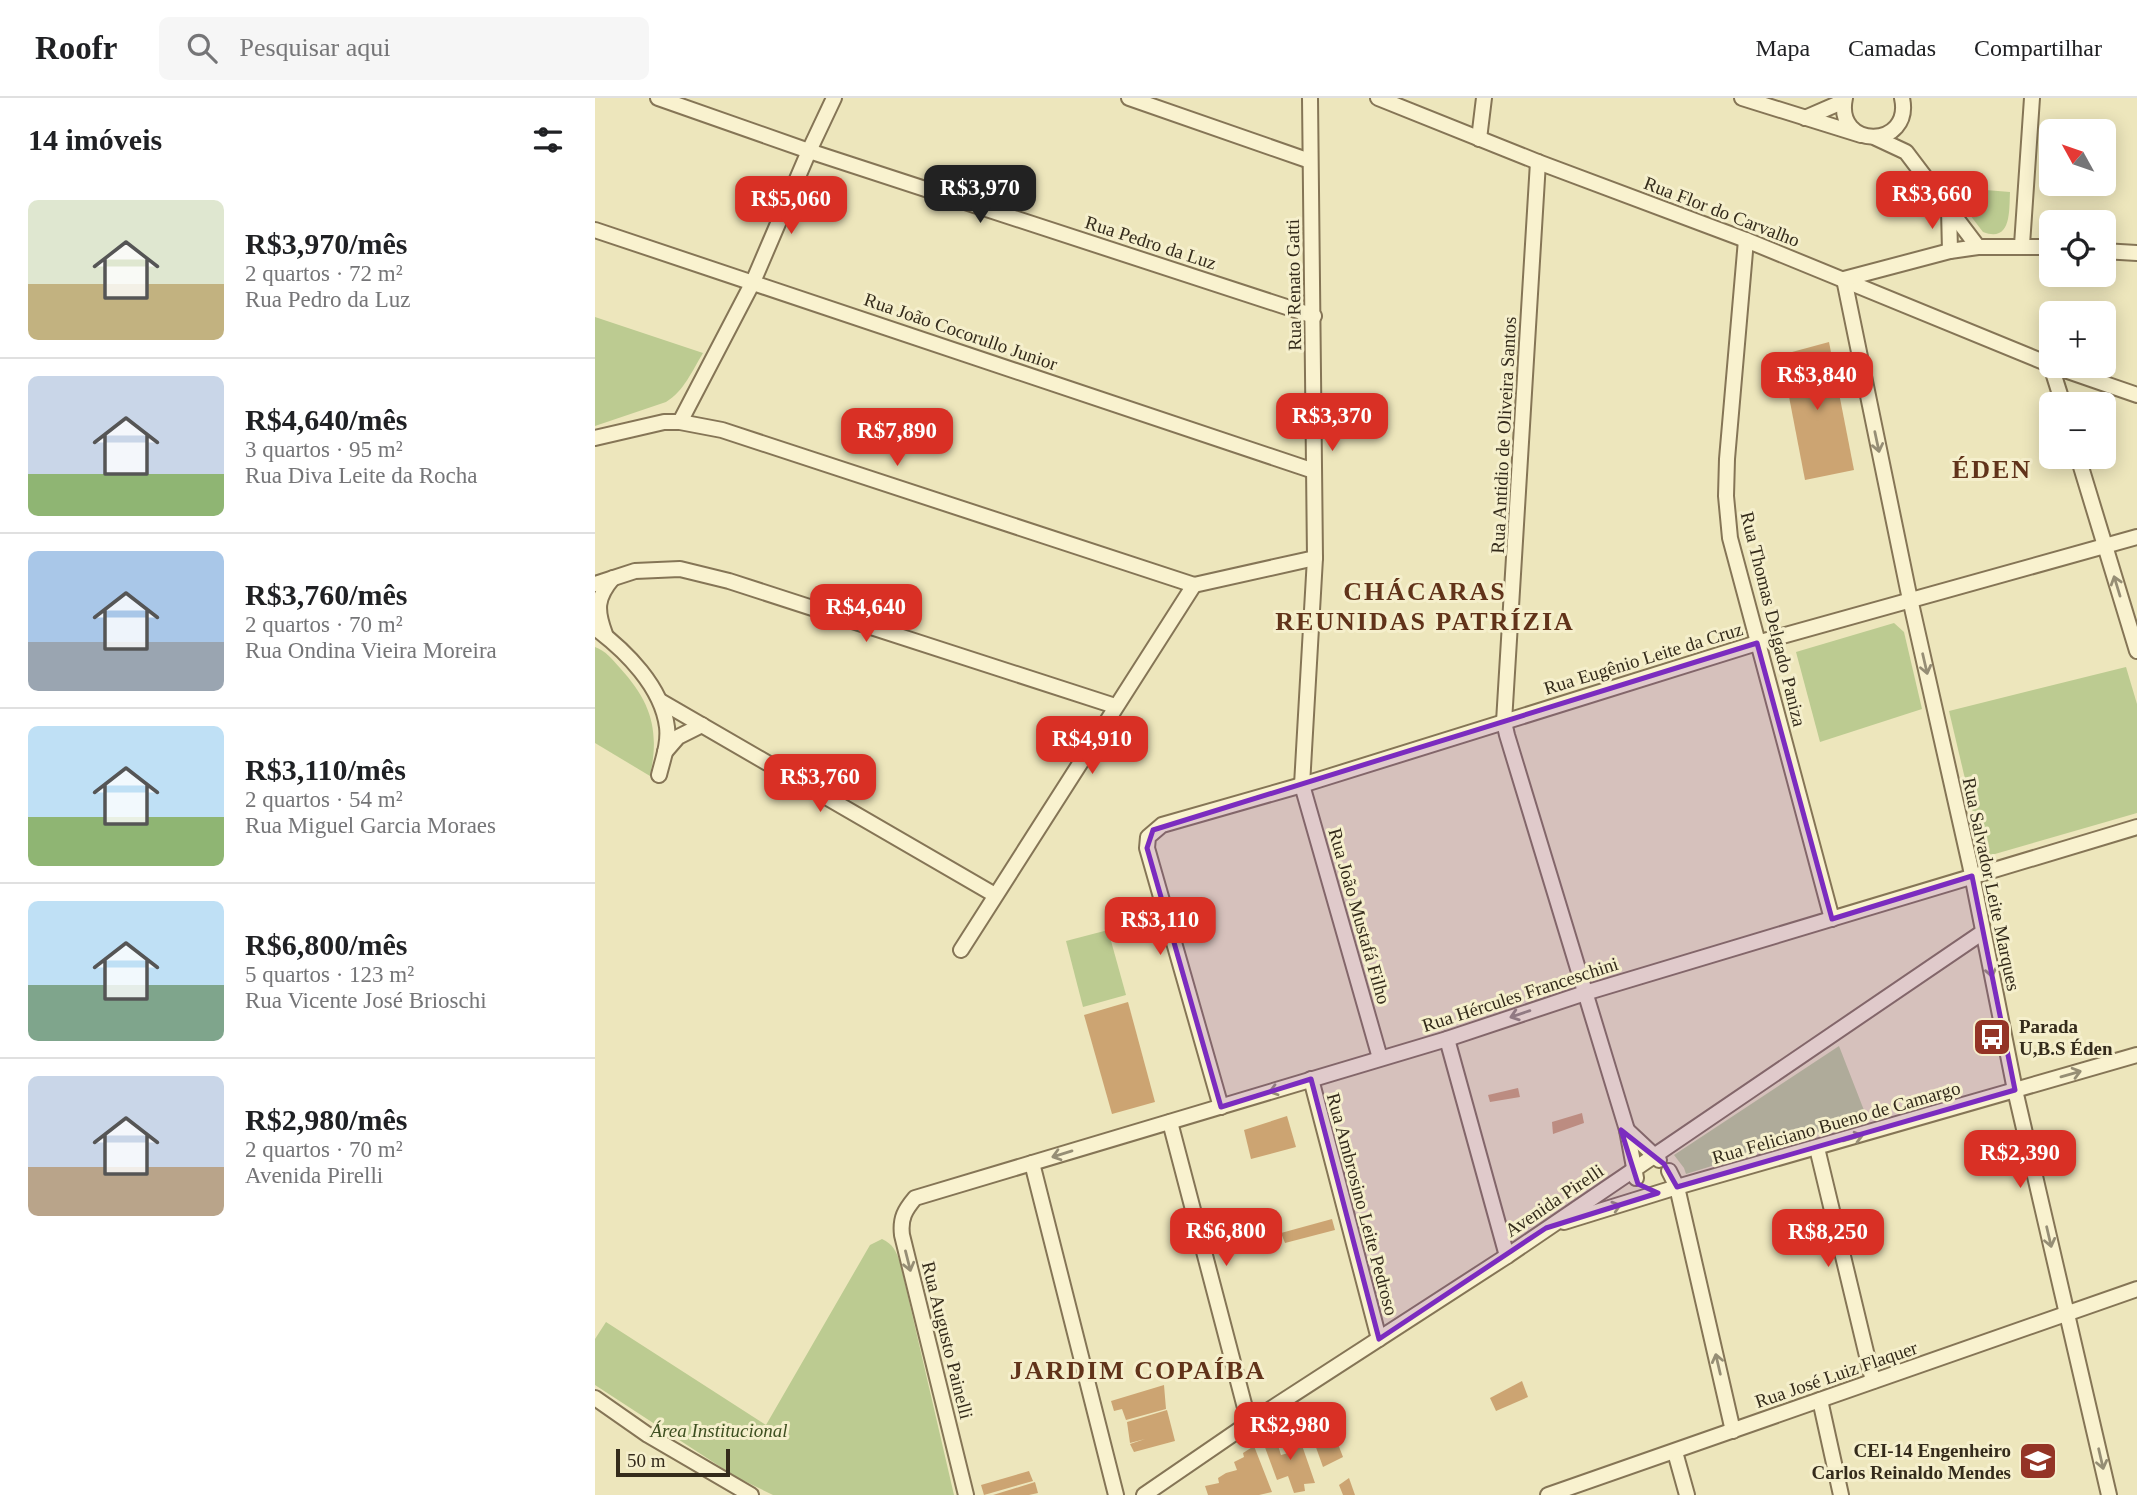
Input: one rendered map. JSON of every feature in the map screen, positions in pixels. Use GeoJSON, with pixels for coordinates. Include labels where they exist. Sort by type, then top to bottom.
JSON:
{"type":"FeatureCollection","features":[{"type":"Feature","properties":{"kind":"street","name":"Rua Pedro da Luz"},"geometry":{"type":"LineString","coordinates":[[658,98],[809,151],[1314,316]]}},
{"type":"Feature","properties":{"kind":"street"},"geometry":{"type":"LineString","coordinates":[[680,422],[753,282],[834,98]]}},
{"type":"Feature","properties":{"kind":"street"},"geometry":{"type":"LineString","coordinates":[[1129,98],[1310,161]]}},
{"type":"Feature","properties":{"kind":"street","name":"Rua Renato Gatti"},"geometry":{"type":"LineString","coordinates":[[1302,785],[1315,558],[1310,98]]}},
{"type":"Feature","properties":{"kind":"street","name":"Rua Renato Gatti"},"geometry":{"type":"LineString","coordinates":[[1310,120],[1321,98]]}},
{"type":"Feature","properties":{"kind":"street","name":"Rua Flor do Carvalho"},"geometry":{"type":"LineString","coordinates":[[1378,98],[1538,162],[1746,240],[2039,361]]}},
{"type":"Feature","properties":{"kind":"street"},"geometry":{"type":"LineString","coordinates":[[1479,139],[1484,98]]}},
{"type":"Feature","properties":{"kind":"street"},"geometry":{"type":"LineString","coordinates":[[1742,98],[1877,138],[1906,152],[1978,247]]}},
{"type":"Feature","properties":{"kind":"street"},"geometry":{"type":"LineString","coordinates":[[1902,98],[1906,152]]}},
{"type":"Feature","properties":{"kind":"street"},"geometry":{"type":"LineString","coordinates":[[2022,246],[2032,98]]}},
{"type":"Feature","properties":{"kind":"street"},"geometry":{"type":"LineString","coordinates":[[1805,118],[1844,99],[1845,117],[1861,135]]}},
{"type":"Feature","properties":{"kind":"street"},"geometry":{"type":"LineString","coordinates":[[1877,138],[1892,132],[1902,117]]}},
{"type":"Feature","properties":{"kind":"street","name":"Rua Antidio de Oliveira Santos"},"geometry":{"type":"LineString","coordinates":[[1538,162],[1504,722],[1627,1130],[1650,1167]]}},
{"type":"Feature","properties":{"kind":"street"},"geometry":{"type":"LineString","coordinates":[[1949,209],[1950,251]]}},
{"type":"Feature","properties":{"kind":"street","name":"Rua João Cocorullo Junior"},"geometry":{"type":"LineString","coordinates":[[595,230],[1314,471]]}},
{"type":"Feature","properties":{"kind":"street","name":"Rua Thomas Delgado Paniza"},"geometry":{"type":"LineString","coordinates":[[1746,240],[1725,496],[1730,538],[1832,919]]}},
{"type":"Feature","properties":{"kind":"street"},"geometry":{"type":"LineString","coordinates":[[1844,279],[1950,251],[1978,247],[2039,247]]}},
{"type":"Feature","properties":{"kind":"street"},"geometry":{"type":"LineString","coordinates":[[2116,252],[2137,253]]}},
{"type":"Feature","properties":{"kind":"street","name":"Rua Salvador Leite Marques"},"geometry":{"type":"LineString","coordinates":[[1844,279],[2015,1090],[2109,1495]]}},
{"type":"Feature","properties":{"kind":"street","name":"Rua Flor do Carvalho"},"geometry":{"type":"LineString","coordinates":[[2087,378],[2137,395]]}},
{"type":"Feature","properties":{"kind":"street"},"geometry":{"type":"LineString","coordinates":[[595,438],[664,422],[680,422],[722,430],[1194,585],[1315,558]]}},
{"type":"Feature","properties":{"kind":"street"},"geometry":{"type":"LineString","coordinates":[[2082,469],[2137,652]]}},
{"type":"Feature","properties":{"kind":"street","name":"Rua Eugênio Leite da Cruz"},"geometry":{"type":"LineString","coordinates":[[1221,1107],[1147,848],[1148,838],[1162,825],[1302,785],[1757,643],[2137,537]]}},
{"type":"Feature","properties":{"kind":"street"},"geometry":{"type":"LineString","coordinates":[[595,584],[635,571],[680,569],[729,581],[1115,706]]}},
{"type":"Feature","properties":{"kind":"street"},"geometry":{"type":"LineString","coordinates":[[613,578],[599,601],[600,632],[650,683],[662,702],[667,728],[659,775]]}},
{"type":"Feature","properties":{"kind":"street"},"geometry":{"type":"LineString","coordinates":[[961,950],[1194,585]]}},
{"type":"Feature","properties":{"kind":"street"},"geometry":{"type":"LineString","coordinates":[[662,702],[995,895]]}},
{"type":"Feature","properties":{"kind":"street"},"geometry":{"type":"LineString","coordinates":[[665,752],[678,737],[702,726]]}},
{"type":"Feature","properties":{"kind":"street","name":"Rua João Mustafá Filho"},"geometry":{"type":"LineString","coordinates":[[1302,785],[1380,1058]]}},
{"type":"Feature","properties":{"kind":"street","name":"Rua Hércules Franceschini"},"geometry":{"type":"LineString","coordinates":[[915,1198],[1447,1039],[1585,993],[2137,827]]}},
{"type":"Feature","properties":{"kind":"street","name":"Avenida Pirelli"},"geometry":{"type":"LineString","coordinates":[[1144,1495],[1546,1228],[1650,1167],[1983,932]]}},
{"type":"Feature","properties":{"kind":"street"},"geometry":{"type":"LineString","coordinates":[[1447,1039],[1507,1256]]}},
{"type":"Feature","properties":{"kind":"street","name":"Rua Feliciano Bueno de Camargo"},"geometry":{"type":"LineString","coordinates":[[1546,1228],[1677,1187],[2137,1055]]}},
{"type":"Feature","properties":{"kind":"street","name":"Rua Ambrosino Leite Pedroso"},"geometry":{"type":"LineString","coordinates":[[1311,1079],[1378,1339]]}},
{"type":"Feature","properties":{"kind":"street"},"geometry":{"type":"LineString","coordinates":[[1170,1122],[1249,1423]]}},
{"type":"Feature","properties":{"kind":"street"},"geometry":{"type":"LineString","coordinates":[[1627,1130],[1650,1167],[1677,1187],[1733,1431]]}},
{"type":"Feature","properties":{"kind":"street"},"geometry":{"type":"LineString","coordinates":[[1817,1148],[1873,1381]]}},
{"type":"Feature","properties":{"kind":"street"},"geometry":{"type":"LineString","coordinates":[[1032,1163],[1116,1495]]}},
{"type":"Feature","properties":{"kind":"street"},"geometry":{"type":"LineString","coordinates":[[1650,1167],[1669,1180],[1665,1188],[1658,1193],[1641,1189],[1650,1167]]}},
{"type":"Feature","properties":{"kind":"street","name":"Rua Augusto Painelli"},"geometry":{"type":"LineString","coordinates":[[915,1198],[904,1211],[900,1223],[902,1235],[966,1495]]}},
{"type":"Feature","properties":{"kind":"street","name":"Rua José Luiz Flaquer"},"geometry":{"type":"LineString","coordinates":[[1548,1495],[2137,1289]]}},
{"type":"Feature","properties":{"kind":"street"},"geometry":{"type":"LineString","coordinates":[[595,1398],[648,1435],[751,1495]]}},
{"type":"Feature","properties":{"kind":"street"},"geometry":{"type":"LineString","coordinates":[[1820,1400],[1842,1495]]}},
{"type":"Feature","properties":{"kind":"street"},"geometry":{"type":"LineString","coordinates":[[1675,1452],[1687,1495]]}},
{"type":"Feature","properties":{"kind":"highlighted area"},"geometry":{"type":"Polygon","coordinates":[[[1757,643],[1832,919],[1972,876],[2015,1090],[1677,1187],[1664,1164],[1621,1130],[1638,1184],[1658,1193],[1546,1228],[1379,1339],[1311,1079],[1221,1107],[1147,848],[1153,830],[1757,643]]]}},
{"type":"Feature","properties":{"kind":"green space"},"geometry":{"type":"Polygon","coordinates":[[[1961,188],[2010,192],[2009,215],[2004,229],[1992,234],[1983,232],[1960,202],[1961,188]]]}},
{"type":"Feature","properties":{"kind":"green space"},"geometry":{"type":"Polygon","coordinates":[[[595,317],[703,353],[683,386],[666,402],[595,426],[595,317]]]}},
{"type":"Feature","properties":{"kind":"green space"},"geometry":{"type":"Polygon","coordinates":[[[1894,623],[1904,632],[1922,709],[1820,742],[1796,652],[1894,623]]]}},
{"type":"Feature","properties":{"kind":"green space"},"geometry":{"type":"Polygon","coordinates":[[[595,647],[606,653],[620,668],[646,705],[654,744],[650,776],[595,743],[595,647]]]}},
{"type":"Feature","properties":{"kind":"green space"},"geometry":{"type":"Polygon","coordinates":[[[2126,667],[2137,704],[2137,813],[1988,856],[1983,855],[1949,711],[2126,667]]]}},
{"type":"Feature","properties":{"kind":"green space"},"geometry":{"type":"Polygon","coordinates":[[[1108,930],[1126,995],[1083,1007],[1066,941],[1108,930]]]}},
{"type":"Feature","properties":{"kind":"green space"},"geometry":{"type":"Polygon","coordinates":[[[1839,1046],[1867,1118],[1686,1174],[1674,1155],[1839,1046]]]}},
{"type":"Feature","properties":{"kind":"green space","name":"Área Institucional"},"geometry":{"type":"Polygon","coordinates":[[[882,1239],[894,1248],[900,1262],[954,1495],[773,1495],[736,1477],[595,1385],[595,1339],[606,1322],[766,1425],[870,1245],[882,1239]]]}},
{"type":"Feature","properties":{"kind":"building"},"geometry":{"type":"Polygon","coordinates":[[[1829,342],[1854,470],[1805,480],[1781,355],[1829,342]]]}},
{"type":"Feature","properties":{"kind":"building"},"geometry":{"type":"Polygon","coordinates":[[[1128,1002],[1155,1102],[1112,1114],[1084,1015],[1128,1002]]]}},
{"type":"Feature","properties":{"kind":"building"},"geometry":{"type":"Polygon","coordinates":[[[1518,1088],[1520,1097],[1490,1102],[1488,1095],[1518,1088]]]}},
{"type":"Feature","properties":{"kind":"building"},"geometry":{"type":"Polygon","coordinates":[[[1582,1113],[1584,1123],[1553,1134],[1552,1122],[1582,1113]]]}},
{"type":"Feature","properties":{"kind":"building"},"geometry":{"type":"Polygon","coordinates":[[[1287,1116],[1296,1147],[1251,1159],[1244,1130],[1287,1116]]]}},
{"type":"Feature","properties":{"kind":"building"},"geometry":{"type":"Polygon","coordinates":[[[1332,1219],[1335,1230],[1285,1243],[1281,1233],[1332,1219]]]}},
{"type":"Feature","properties":{"kind":"building"},"geometry":{"type":"Polygon","coordinates":[[[1522,1381],[1528,1397],[1496,1411],[1490,1398],[1522,1381]]]}},
{"type":"Feature","properties":{"kind":"building"},"geometry":{"type":"Polygon","coordinates":[[[1164,1385],[1166,1409],[1126,1420],[1122,1409],[1114,1411],[1111,1401],[1164,1385]]]}},
{"type":"Feature","properties":{"kind":"building"},"geometry":{"type":"Polygon","coordinates":[[[1313,1407],[1320,1420],[1328,1418],[1343,1457],[1323,1467],[1303,1411],[1313,1407]]]}},
{"type":"Feature","properties":{"kind":"building"},"geometry":{"type":"Polygon","coordinates":[[[1167,1410],[1175,1441],[1134,1452],[1130,1444],[1145,1439],[1130,1443],[1127,1422],[1167,1410]]]}},
{"type":"Feature","properties":{"kind":"building"},"geometry":{"type":"Polygon","coordinates":[[[1296,1428],[1315,1483],[1304,1484],[1305,1491],[1294,1493],[1288,1476],[1277,1480],[1263,1442],[1275,1436],[1281,1455],[1292,1452],[1285,1434],[1296,1428]]]}},
{"type":"Feature","properties":{"kind":"building"},"geometry":{"type":"Polygon","coordinates":[[[1254,1446],[1272,1492],[1259,1495],[1208,1495],[1205,1486],[1219,1483],[1218,1478],[1237,1470],[1234,1462],[1244,1457],[1243,1453],[1254,1446]]]}},
{"type":"Feature","properties":{"kind":"building"},"geometry":{"type":"Polygon","coordinates":[[[1029,1471],[1033,1481],[984,1495],[981,1485],[1029,1471]]]}},
{"type":"Feature","properties":{"kind":"building"},"geometry":{"type":"Polygon","coordinates":[[[1349,1478],[1355,1495],[1343,1495],[1339,1485],[1349,1478]]]}},
{"type":"Feature","properties":{"kind":"building"},"geometry":{"type":"Polygon","coordinates":[[[1035,1482],[1038,1493],[993,1495],[1035,1482]]]}},
{"type":"Feature","properties":{"kind":"place","name":"Parada U,B.S Éden"},"geometry":{"type":"Point","coordinates":[1992,1037]}},
{"type":"Feature","properties":{"kind":"place","name":"CEI-14 Engenheiro Carlos Reinaldo Mendes"},"geometry":{"type":"Point","coordinates":[2038,1461]}},
{"type":"Feature","properties":{"kind":"district","name":"ÉDEN"},"geometry":{"type":"Point","coordinates":[1992,469]}},
{"type":"Feature","properties":{"kind":"district","name":"CHÁCARAS REUNIDAS PATRÍZIA"},"geometry":{"type":"Point","coordinates":[1425,606]}},
{"type":"Feature","properties":{"kind":"district","name":"JARDIM COPAÍBA"},"geometry":{"type":"Point","coordinates":[1138,1370]}}]}
